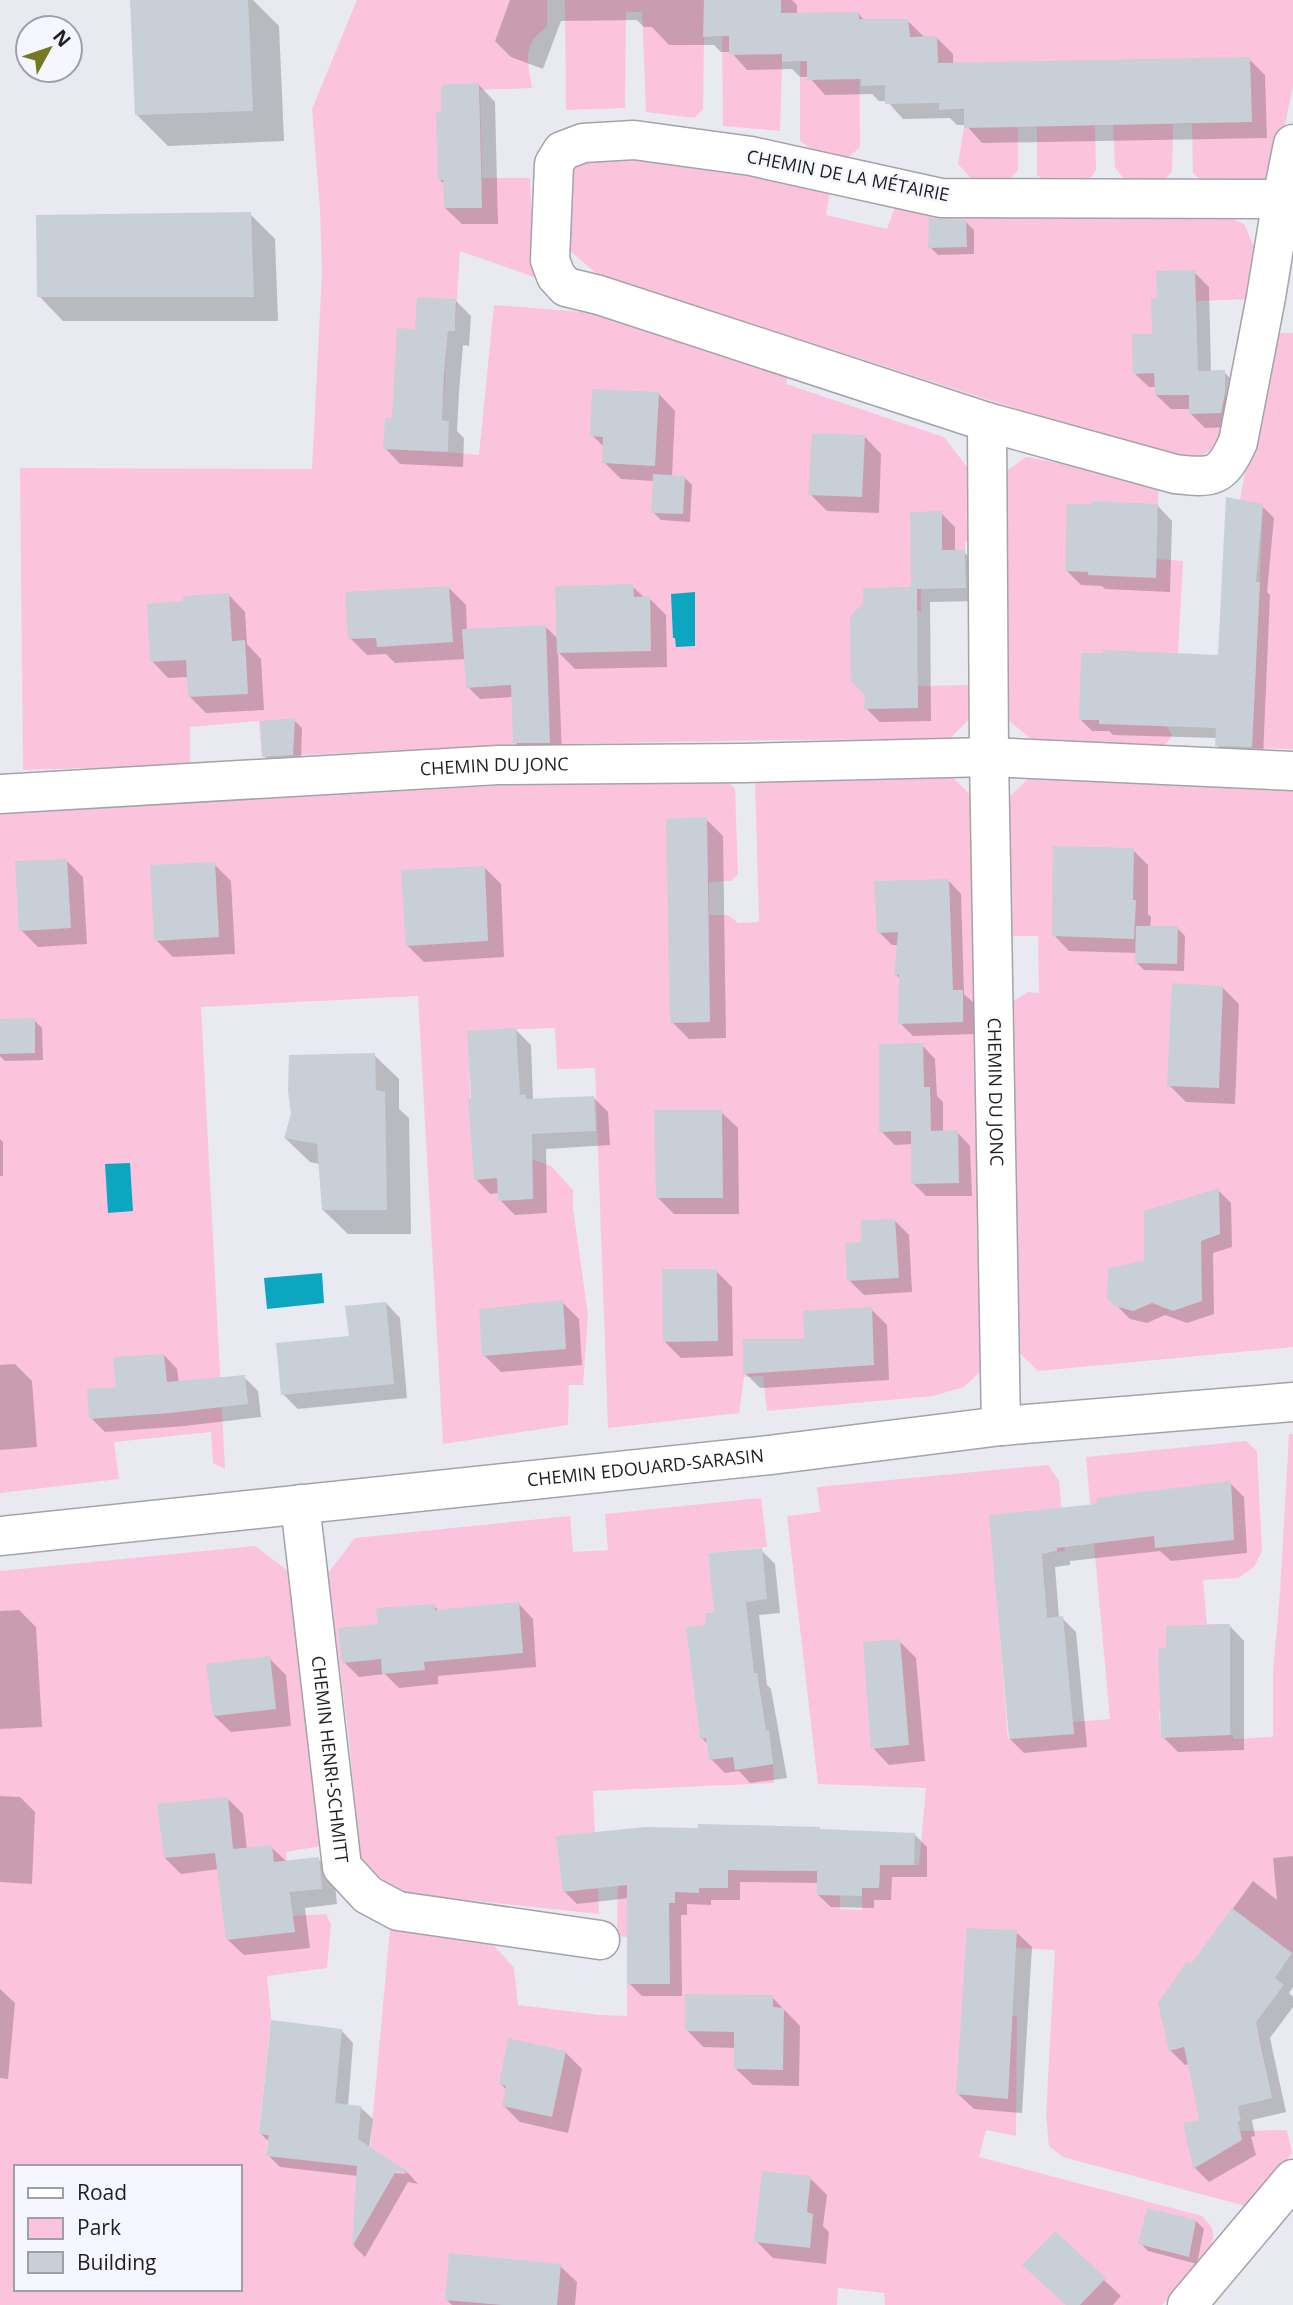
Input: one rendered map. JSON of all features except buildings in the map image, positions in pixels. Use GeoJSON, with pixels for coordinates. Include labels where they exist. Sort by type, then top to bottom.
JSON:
{"type":"FeatureCollection","features":[{"type":"Feature","properties":{"kind":"street","name":"CHEMIN DE LA MÉTAIRIE"},"geometry":{"type":"LineString","coordinates":[[635,140],[751,156],[941,198],[1288,198],[1238,442],[1229,462],[1219,471],[1206,477],[1175,474],[987,422],[600,295],[566,287],[556,276],[550,260],[554,164],[562,151],[583,143],[635,140]]}},
{"type":"Feature","properties":{"kind":"street"},"geometry":{"type":"LineString","coordinates":[[1288,198],[1293,144]]}},
{"type":"Feature","properties":{"kind":"street","name":"CHEMIN DU JONC"},"geometry":{"type":"LineString","coordinates":[[987,422],[989,757],[1001,1426]]}},
{"type":"Feature","properties":{"kind":"street","name":"CHEMIN DU JONC"},"geometry":{"type":"LineString","coordinates":[[0,794],[498,765],[758,763],[989,757],[1293,771]]}},
{"type":"Feature","properties":{"kind":"street","name":"CHEMIN EDOUARD-SARASIN"},"geometry":{"type":"LineString","coordinates":[[0,1536],[770,1455],[1001,1426],[1293,1402]]}},
{"type":"Feature","properties":{"kind":"street","name":"CHEMIN HENRI-SCHMITT"},"geometry":{"type":"LineString","coordinates":[[300,1504],[342,1867],[368,1895],[398,1912],[600,1940]]}},
{"type":"Feature","properties":{"kind":"street"},"geometry":{"type":"LineString","coordinates":[[1187,2305],[1293,2179]]}},
{"type":"Feature","properties":{"kind":"green space"},"geometry":{"type":"Polygon","coordinates":[[[357,0],[547,0],[547,27],[533,40],[528,54],[532,88],[480,90],[482,178],[530,178],[534,277],[460,251],[455,331],[448,331],[442,420],[449,421],[448,452],[479,455],[494,305],[595,313],[789,373],[786,384],[944,437],[967,467],[969,542],[965,542],[966,588],[921,588],[921,611],[917,611],[918,686],[969,685],[970,719],[949,739],[508,745],[262,757],[259,721],[190,727],[190,765],[23,770],[20,468],[312,469],[322,273],[312,109],[357,0]]]}},
{"type":"Feature","properties":{"kind":"green space"},"geometry":{"type":"Polygon","coordinates":[[[565,0],[1293,0],[1293,86],[1275,173],[1262,184],[1207,186],[1193,173],[1192,124],[1173,124],[1172,171],[1160,186],[1131,187],[1115,168],[1113,125],[1095,126],[1096,170],[1085,186],[1054,187],[1037,175],[1037,127],[1018,127],[1018,170],[1005,185],[978,186],[958,164],[964,110],[939,110],[937,37],[910,37],[908,19],[859,19],[860,147],[843,162],[821,156],[800,141],[800,62],[782,62],[780,131],[723,126],[722,37],[704,37],[703,109],[695,118],[646,112],[642,12],[626,12],[625,108],[566,110],[565,0]]]}},
{"type":"Feature","properties":{"kind":"green space"},"geometry":{"type":"Polygon","coordinates":[[[604,153],[712,160],[830,191],[826,215],[887,229],[895,207],[1218,213],[1244,224],[1255,249],[1252,299],[1196,301],[1197,371],[1225,370],[1226,432],[1214,447],[1202,455],[1188,459],[1170,458],[597,274],[567,248],[560,197],[573,168],[604,153]]]}},
{"type":"Feature","properties":{"kind":"green space"},"geometry":{"type":"Polygon","coordinates":[[[1270,333],[1293,333],[1293,749],[1252,748],[1263,505],[1240,500],[1270,333]]]}},
{"type":"Feature","properties":{"kind":"green space"},"geometry":{"type":"Polygon","coordinates":[[[1026,457],[1159,481],[1156,559],[1183,561],[1178,653],[1170,653],[1167,726],[1172,736],[1164,746],[1031,739],[1007,719],[1002,474],[1026,457]]]}},
{"type":"Feature","properties":{"kind":"green space"},"geometry":{"type":"Polygon","coordinates":[[[951,776],[974,798],[985,1353],[979,1373],[964,1387],[933,1396],[767,1411],[763,1376],[744,1377],[739,1413],[608,1428],[595,1068],[557,1069],[555,1028],[468,1031],[471,1137],[551,1166],[573,1190],[573,1208],[588,1315],[583,1385],[569,1385],[568,1425],[443,1444],[418,996],[201,1007],[225,1469],[213,1463],[211,1432],[114,1442],[119,1479],[0,1493],[0,811],[551,783],[725,779],[735,789],[738,874],[731,881],[709,882],[709,914],[704,915],[728,915],[738,923],[759,922],[755,778],[951,776]]]}},
{"type":"Feature","properties":{"kind":"green space"},"geometry":{"type":"Polygon","coordinates":[[[1030,777],[1293,787],[1293,1347],[1038,1371],[1017,1350],[1008,1004],[1028,992],[1039,993],[1038,936],[1008,936],[1008,798],[1030,777]]]}},
{"type":"Feature","properties":{"kind":"green space"},"geometry":{"type":"Polygon","coordinates":[[[1289,1434],[1293,1434],[1293,1952],[1275,1978],[1284,1985],[1265,2010],[1251,2022],[1260,2037],[1266,2068],[1232,2076],[1241,2121],[1238,2123],[1240,2131],[1287,2130],[1292,2153],[1249,2207],[1063,2157],[1049,2146],[1046,2115],[1055,1950],[1016,1948],[1014,1981],[1004,1980],[1002,2015],[1017,2016],[1016,2136],[986,2130],[979,2157],[1202,2216],[1212,2228],[1210,2247],[1187,2280],[1162,2305],[885,2305],[884,2293],[838,2288],[837,2305],[0,2305],[0,1571],[255,1546],[292,1574],[321,1846],[286,1852],[293,1916],[326,1914],[331,1924],[327,1968],[267,1976],[271,2017],[259,2134],[268,2135],[266,2156],[370,2147],[390,1929],[489,1940],[514,1968],[518,2005],[627,2016],[627,1937],[617,1936],[618,1880],[699,1893],[699,1888],[728,1888],[728,1870],[817,1871],[817,1895],[840,1895],[840,1909],[862,1910],[862,1888],[879,1888],[880,1865],[919,1865],[926,1788],[818,1784],[787,1516],[820,1512],[817,1487],[1048,1465],[1059,1481],[1065,1551],[1042,1554],[1045,1586],[996,1591],[1008,1739],[1074,1734],[1073,1722],[1110,1719],[1086,1457],[1246,1441],[1257,1451],[1262,1551],[1254,1567],[1238,1578],[1203,1580],[1207,1624],[1230,1624],[1230,1650],[1169,1711],[1159,1711],[1161,1737],[1273,1737],[1273,1672],[1289,1434]]]}},
{"type":"Feature","properties":{"kind":"green space"},"geometry":{"type":"Polygon","coordinates":[[[761,1498],[767,1547],[708,1553],[715,1612],[705,1613],[708,1644],[689,1647],[700,1739],[706,1738],[709,1759],[733,1757],[735,1770],[773,1764],[774,1783],[593,1791],[599,1914],[395,1892],[360,1858],[349,1740],[328,1573],[355,1538],[570,1516],[573,1552],[608,1550],[605,1514],[761,1498]]]}},
{"type":"Feature","properties":{"kind":"water"},"geometry":{"type":"Polygon","coordinates":[[[695,592],[695,646],[676,647],[673,638],[671,594],[695,592]]]}},
{"type":"Feature","properties":{"kind":"water"},"geometry":{"type":"Polygon","coordinates":[[[130,1163],[133,1211],[108,1213],[105,1164],[130,1163]]]}},
{"type":"Feature","properties":{"kind":"water"},"geometry":{"type":"Polygon","coordinates":[[[322,1273],[324,1303],[267,1309],[264,1278],[322,1273]]]}}]}
